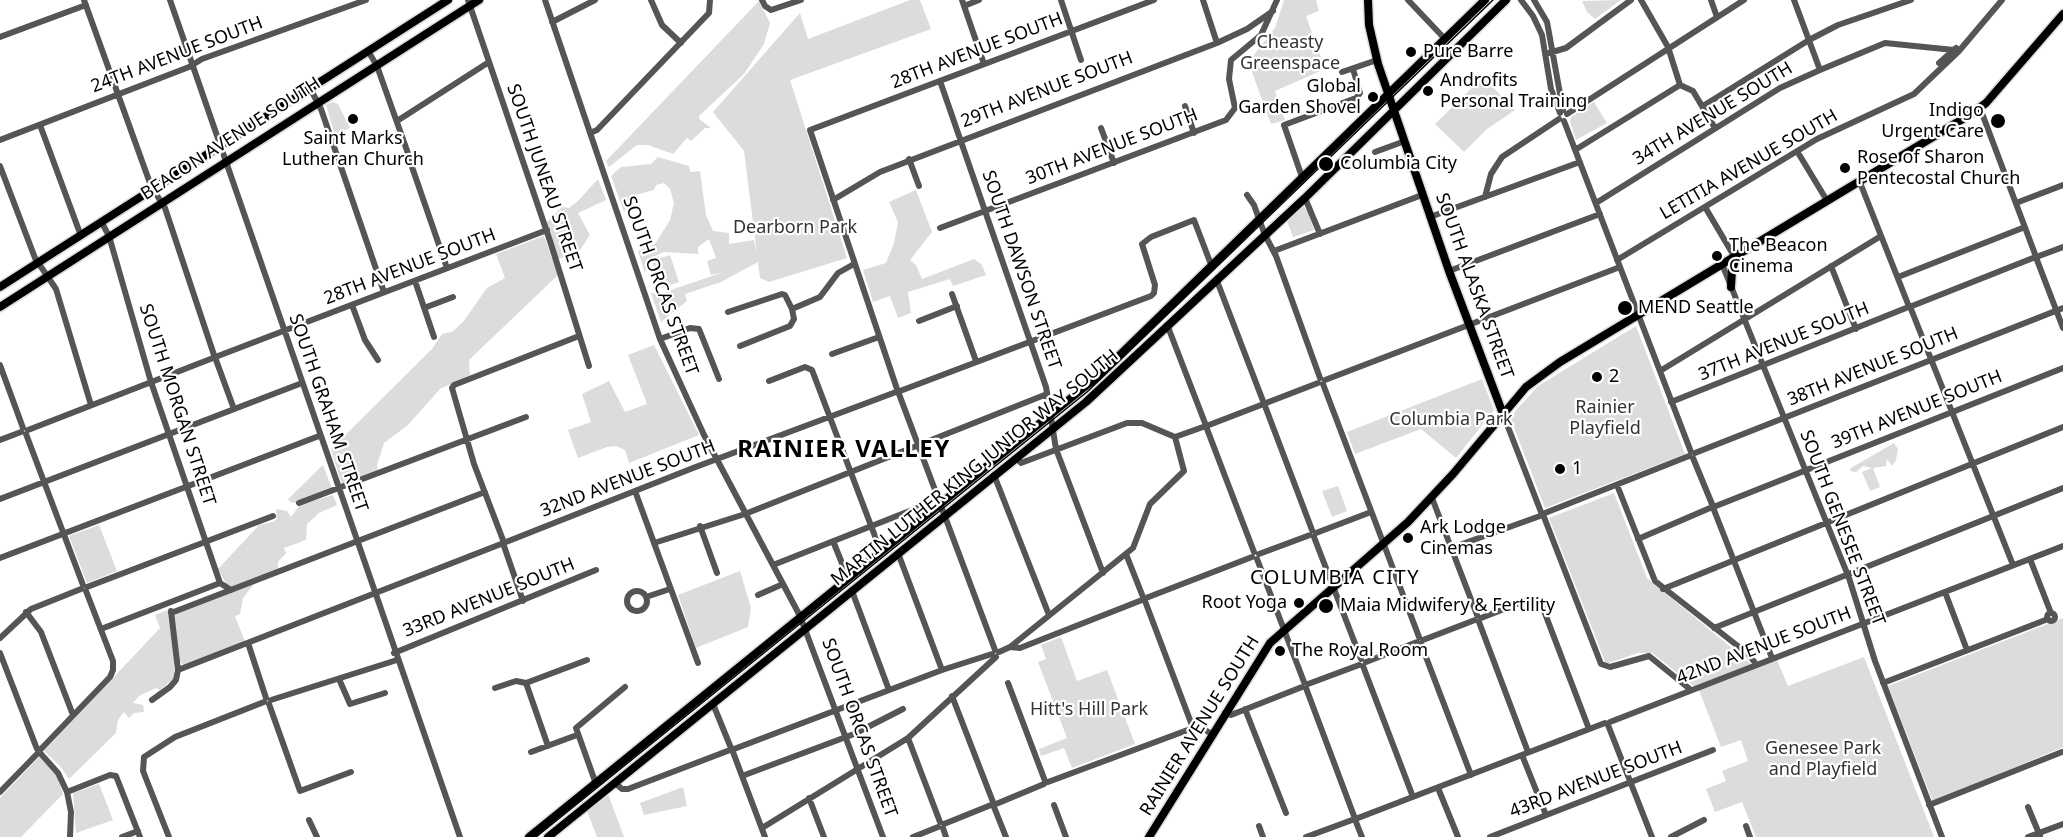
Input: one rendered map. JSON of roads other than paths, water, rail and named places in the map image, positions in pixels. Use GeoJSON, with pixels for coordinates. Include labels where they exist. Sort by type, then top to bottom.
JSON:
{"type":"FeatureCollection","features":[{"type":"Feature","properties":{"kind":"main road","name":"BEACON AVENUE SOUTH"},"geometry":{"type":"LineString","coordinates":[[0,287],[222,147],[448,0]]}},
{"type":"Feature","properties":{"kind":"main road","name":"BEACON AVENUE SOUTH"},"geometry":{"type":"LineString","coordinates":[[0,307],[226,160],[377,66],[469,3],[479,0]]}},
{"type":"Feature","properties":{"kind":"main road","name":"MARTIN LUTHER KING JUNIOR WAY SOUTH"},"geometry":{"type":"LineString","coordinates":[[529,837],[1097,377],[1485,0]]}},
{"type":"Feature","properties":{"kind":"main road","name":"MARTIN LUTHER KING JUNIOR WAY SOUTH"},"geometry":{"type":"LineString","coordinates":[[548,837],[1094,396],[1305,198],[1506,0]]}},
{"type":"Feature","properties":{"kind":"main road","name":"SOUTH ALASKA STREET"},"geometry":{"type":"LineString","coordinates":[[1365,1],[1377,60],[1422,195],[1503,414]]}},
{"type":"Feature","properties":{"kind":"main road","name":"RAINIER AVENUE SOUTH"},"geometry":{"type":"LineString","coordinates":[[1149,837],[1261,655],[1283,629],[1383,545],[1432,498],[1532,381],[1826,199],[1980,108],[2063,14]]}},
{"type":"Feature","properties":{"kind":"main road"},"geometry":{"type":"LineString","coordinates":[[1731,287],[1731,270],[1735,255]]}},
{"type":"Feature","properties":{"kind":"street","name":"SOUTH GRAHAM STREET"},"geometry":{"type":"LineString","coordinates":[[171,0],[373,593],[460,836]]}},
{"type":"Feature","properties":{"kind":"street","name":"24TH AVENUE SOUTH"},"geometry":{"type":"LineString","coordinates":[[0,140],[209,56],[366,0]]}},
{"type":"Feature","properties":{"kind":"street","name":"SOUTH ORCAS STREET"},"geometry":{"type":"LineString","coordinates":[[545,0],[660,339],[718,460],[800,616],[884,837]]}},
{"type":"Feature","properties":{"kind":"street"},"geometry":{"type":"LineString","coordinates":[[552,22],[595,0]]}},
{"type":"Feature","properties":{"kind":"street"},"geometry":{"type":"LineString","coordinates":[[651,0],[662,25],[681,43]]}},
{"type":"Feature","properties":{"kind":"street"},"geometry":{"type":"LineString","coordinates":[[762,0],[766,8],[777,9],[801,0]]}},
{"type":"Feature","properties":{"kind":"street"},"geometry":{"type":"LineString","coordinates":[[979,0],[963,3],[984,64]]}},
{"type":"Feature","properties":{"kind":"street"},"geometry":{"type":"LineString","coordinates":[[1060,0],[1081,60]]}},
{"type":"Feature","properties":{"kind":"street","name":"28TH AVENUE SOUTH"},"geometry":{"type":"LineString","coordinates":[[834,200],[810,130],[1154,0]]}},
{"type":"Feature","properties":{"kind":"street"},"geometry":{"type":"LineString","coordinates":[[1203,0],[1217,42]]}},
{"type":"Feature","properties":{"kind":"street"},"geometry":{"type":"LineString","coordinates":[[1273,11],[1277,0]]}},
{"type":"Feature","properties":{"kind":"street"},"geometry":{"type":"LineString","coordinates":[[1408,0],[1445,39]]}},
{"type":"Feature","properties":{"kind":"street"},"geometry":{"type":"LineString","coordinates":[[1521,0],[1538,25],[1549,53]]}},
{"type":"Feature","properties":{"kind":"street"},"geometry":{"type":"LineString","coordinates":[[1534,0],[1547,22],[1549,53],[1562,116],[1618,264],[1642,313],[1647,336],[1671,402],[1773,658]]}},
{"type":"Feature","properties":{"kind":"street"},"geometry":{"type":"LineString","coordinates":[[1549,53],[1566,48],[1631,0]]}},
{"type":"Feature","properties":{"kind":"street"},"geometry":{"type":"LineString","coordinates":[[1641,0],[1668,47],[1680,85],[1693,91],[1715,128]]}},
{"type":"Feature","properties":{"kind":"street"},"geometry":{"type":"LineString","coordinates":[[1711,0],[1717,17]]}},
{"type":"Feature","properties":{"kind":"street"},"geometry":{"type":"LineString","coordinates":[[1485,197],[1491,174],[1502,157],[1668,47],[1744,0]]}},
{"type":"Feature","properties":{"kind":"street"},"geometry":{"type":"LineString","coordinates":[[1794,0],[1807,41],[1820,70]]}},
{"type":"Feature","properties":{"kind":"street"},"geometry":{"type":"LineString","coordinates":[[1703,105],[1807,41],[1838,26],[1911,0]]}},
{"type":"Feature","properties":{"kind":"street","name":"LETITIA AVENUE SOUTH"},"geometry":{"type":"LineString","coordinates":[[1927,81],[1931,72],[2002,0]]}},
{"type":"Feature","properties":{"kind":"street"},"geometry":{"type":"LineString","coordinates":[[0,37],[85,3],[153,190],[162,203],[234,409]]}},
{"type":"Feature","properties":{"kind":"street","name":"SOUTH JUNEAU STREET"},"geometry":{"type":"LineString","coordinates":[[469,3],[546,230],[589,366]]}},
{"type":"Feature","properties":{"kind":"street"},"geometry":{"type":"LineString","coordinates":[[590,133],[597,130],[681,43],[711,4]]}},
{"type":"Feature","properties":{"kind":"street","name":"29TH AVENUE SOUTH"},"geometry":{"type":"LineString","coordinates":[[834,200],[871,176],[909,159],[1217,42],[1247,29],[1273,11]]}},
{"type":"Feature","properties":{"kind":"street","name":"30TH AVENUE SOUTH"},"geometry":{"type":"LineString","coordinates":[[940,228],[1227,120],[1235,108],[1229,80],[1231,60],[1261,35],[1273,11]]}},
{"type":"Feature","properties":{"kind":"street","name":"LETITIA AVENUE SOUTH"},"geometry":{"type":"LineString","coordinates":[[1175,437],[1469,325],[1618,264],[1797,151],[1829,133],[1907,98],[1959,51],[1979,25]]}},
{"type":"Feature","properties":{"kind":"street","name":"34TH AVENUE SOUTH"},"geometry":{"type":"LineString","coordinates":[[1596,203],[1780,88],[1820,70],[1885,43],[1954,50]]}},
{"type":"Feature","properties":{"kind":"street"},"geometry":{"type":"LineString","coordinates":[[368,51],[377,66],[411,159]]}},
{"type":"Feature","properties":{"kind":"street"},"geometry":{"type":"LineString","coordinates":[[1342,72],[1377,60]]}},
{"type":"Feature","properties":{"kind":"street"},"geometry":{"type":"LineString","coordinates":[[397,122],[489,62]]}},
{"type":"Feature","properties":{"kind":"street"},"geometry":{"type":"LineString","coordinates":[[1302,177],[1284,125],[1356,98],[1360,91],[1353,69]]}},
{"type":"Feature","properties":{"kind":"street","name":"SOUTH DAWSON STREET"},"geometry":{"type":"LineString","coordinates":[[940,81],[1047,394],[1056,449],[1103,573]]}},
{"type":"Feature","properties":{"kind":"street"},"geometry":{"type":"LineString","coordinates":[[1575,150],[1680,85]]}},
{"type":"Feature","properties":{"kind":"street"},"geometry":{"type":"LineString","coordinates":[[310,88],[318,103],[384,292]]}},
{"type":"Feature","properties":{"kind":"street"},"geometry":{"type":"LineString","coordinates":[[1185,106],[1194,133]]}},
{"type":"Feature","properties":{"kind":"street"},"geometry":{"type":"LineString","coordinates":[[1980,108],[2036,257],[2060,309],[2063,328]]}},
{"type":"Feature","properties":{"kind":"street"},"geometry":{"type":"LineString","coordinates":[[40,124],[81,236]]}},
{"type":"Feature","properties":{"kind":"street"},"geometry":{"type":"LineString","coordinates":[[1101,128],[1114,163]]}},
{"type":"Feature","properties":{"kind":"street"},"geometry":{"type":"LineString","coordinates":[[1375,152],[1405,141]]}},
{"type":"Feature","properties":{"kind":"street"},"geometry":{"type":"LineString","coordinates":[[1797,151],[1826,199]]}},
{"type":"Feature","properties":{"kind":"street"},"geometry":{"type":"LineString","coordinates":[[909,159],[919,186]]}},
{"type":"Feature","properties":{"kind":"street"},"geometry":{"type":"LineString","coordinates":[[1430,217],[1580,162]]}},
{"type":"Feature","properties":{"kind":"street"},"geometry":{"type":"LineString","coordinates":[[0,166],[38,263],[56,289],[91,405]]}},
{"type":"Feature","properties":{"kind":"street"},"geometry":{"type":"LineString","coordinates":[[412,167],[447,268]]}},
{"type":"Feature","properties":{"kind":"street"},"geometry":{"type":"LineString","coordinates":[[1859,180],[2013,565]]}},
{"type":"Feature","properties":{"kind":"street"},"geometry":{"type":"LineString","coordinates":[[2016,203],[2063,186]]}},
{"type":"Feature","properties":{"kind":"street"},"geometry":{"type":"LineString","coordinates":[[1247,195],[1260,218],[1471,775]]}},
{"type":"Feature","properties":{"kind":"street"},"geometry":{"type":"LineString","coordinates":[[1274,251],[1422,195]]}},
{"type":"Feature","properties":{"kind":"street"},"geometry":{"type":"LineString","coordinates":[[1305,198],[1320,234]]}},
{"type":"Feature","properties":{"kind":"street"},"geometry":{"type":"LineString","coordinates":[[834,200],[898,392],[996,653]]}},
{"type":"Feature","properties":{"kind":"street"},"geometry":{"type":"LineString","coordinates":[[1705,207],[1735,255]]}},
{"type":"Feature","properties":{"kind":"street"},"geometry":{"type":"LineString","coordinates":[[1449,271],[1600,214]]}},
{"type":"Feature","properties":{"kind":"street","name":"32ND AVENUE SOUTH"},"geometry":{"type":"LineString","coordinates":[[177,670],[635,491],[1151,296],[1156,289],[1142,244],[1146,239],[1194,220],[1212,267]]}},
{"type":"Feature","properties":{"kind":"street","name":"SOUTH MORGAN STREET"},"geometry":{"type":"LineString","coordinates":[[102,223],[109,236],[151,382],[220,583]]}},
{"type":"Feature","properties":{"kind":"street"},"geometry":{"type":"LineString","coordinates":[[1898,277],[2025,227]]}},
{"type":"Feature","properties":{"kind":"street","name":"28TH AVENUE SOUTH"},"geometry":{"type":"LineString","coordinates":[[0,441],[546,230]]}},
{"type":"Feature","properties":{"kind":"street"},"geometry":{"type":"LineString","coordinates":[[1265,235],[1276,260]]}},
{"type":"Feature","properties":{"kind":"street"},"geometry":{"type":"LineString","coordinates":[[1660,371],[1881,236]]}},
{"type":"Feature","properties":{"kind":"street","name":"37TH AVENUE SOUTH"},"geometry":{"type":"LineString","coordinates":[[1671,402],[2063,247]]}},
{"type":"Feature","properties":{"kind":"street"},"geometry":{"type":"LineString","coordinates":[[792,309],[816,299],[838,273],[854,264]]}},
{"type":"Feature","properties":{"kind":"street","name":"SOUTH GENESEE STREET"},"geometry":{"type":"LineString","coordinates":[[1722,264],[1847,574],[1883,683],[1941,837]]}},
{"type":"Feature","properties":{"kind":"street"},"geometry":{"type":"LineString","coordinates":[[1831,266],[1856,328]]}},
{"type":"Feature","properties":{"kind":"street"},"geometry":{"type":"LineString","coordinates":[[415,280],[434,337]]}},
{"type":"Feature","properties":{"kind":"street"},"geometry":{"type":"LineString","coordinates":[[1217,281],[1413,797]]}},
{"type":"Feature","properties":{"kind":"street"},"geometry":{"type":"LineString","coordinates":[[729,312],[782,294],[792,309],[793,323],[740,346]]}},
{"type":"Feature","properties":{"kind":"street"},"geometry":{"type":"LineString","coordinates":[[952,294],[976,362]]}},
{"type":"Feature","properties":{"kind":"street"},"geometry":{"type":"LineString","coordinates":[[424,308],[453,297]]}},
{"type":"Feature","properties":{"kind":"street"},"geometry":{"type":"LineString","coordinates":[[352,305],[365,340],[378,360]]}},
{"type":"Feature","properties":{"kind":"street"},"geometry":{"type":"LineString","coordinates":[[919,321],[957,306]]}},
{"type":"Feature","properties":{"kind":"street","name":"38TH AVENUE SOUTH"},"geometry":{"type":"LineString","coordinates":[[1451,548],[1617,485],[2060,309]]}},
{"type":"Feature","properties":{"kind":"street"},"geometry":{"type":"LineString","coordinates":[[1167,327],[1362,837]]}},
{"type":"Feature","properties":{"kind":"street"},"geometry":{"type":"LineString","coordinates":[[660,339],[690,328],[699,329],[719,379]]}},
{"type":"Feature","properties":{"kind":"street"},"geometry":{"type":"LineString","coordinates":[[523,601],[467,440],[452,388],[454,385],[579,336]]}},
{"type":"Feature","properties":{"kind":"street"},"geometry":{"type":"LineString","coordinates":[[832,354],[879,337]]}},
{"type":"Feature","properties":{"kind":"street"},"geometry":{"type":"LineString","coordinates":[[0,365],[101,629],[113,670],[111,677],[2,791]]}},
{"type":"Feature","properties":{"kind":"street"},"geometry":{"type":"LineString","coordinates":[[769,381],[805,367],[812,370],[828,418],[881,552]]}},
{"type":"Feature","properties":{"kind":"street","name":"39TH AVENUE SOUTH"},"geometry":{"type":"LineString","coordinates":[[1638,539],[2063,368]]}},
{"type":"Feature","properties":{"kind":"street"},"geometry":{"type":"LineString","coordinates":[[0,499],[302,383]]}},
{"type":"Feature","properties":{"kind":"street"},"geometry":{"type":"LineString","coordinates":[[654,543],[700,526],[746,514],[1047,394]]}},
{"type":"Feature","properties":{"kind":"street","name":"SOUTH ALASKA STREET"},"geometry":{"type":"LineString","coordinates":[[1503,414],[1600,662],[1610,667],[1645,655],[1656,660],[1690,690]]}},
{"type":"Feature","properties":{"kind":"street"},"geometry":{"type":"LineString","coordinates":[[299,503],[526,417]]}},
{"type":"Feature","properties":{"kind":"street"},"geometry":{"type":"LineString","coordinates":[[615,783],[622,789],[628,789],[942,669],[1010,647],[1135,545],[1150,504],[1184,471],[1185,465],[1175,437],[1134,422],[1021,463],[1016,458]]}},
{"type":"Feature","properties":{"kind":"street"},"geometry":{"type":"LineString","coordinates":[[1663,589],[2063,428]]}},
{"type":"Feature","properties":{"kind":"street"},"geometry":{"type":"LineString","coordinates":[[0,558],[320,436]]}},
{"type":"Feature","properties":{"kind":"street"},"geometry":{"type":"LineString","coordinates":[[994,475],[1049,615]]}},
{"type":"Feature","properties":{"kind":"street"},"geometry":{"type":"LineString","coordinates":[[1617,485],[1655,581],[1756,664]]}},
{"type":"Feature","properties":{"kind":"street"},"geometry":{"type":"LineString","coordinates":[[1714,628],[2063,488]]}},
{"type":"Feature","properties":{"kind":"street"},"geometry":{"type":"LineString","coordinates":[[635,491],[698,663]]}},
{"type":"Feature","properties":{"kind":"street"},"geometry":{"type":"LineString","coordinates":[[171,613],[485,492]]}},
{"type":"Feature","properties":{"kind":"street"},"geometry":{"type":"LineString","coordinates":[[1432,498],[1478,619],[1546,815]]}},
{"type":"Feature","properties":{"kind":"street"},"geometry":{"type":"LineString","coordinates":[[773,565],[917,508]]}},
{"type":"Feature","properties":{"kind":"street"},"geometry":{"type":"LineString","coordinates":[[1010,647],[1020,648],[1371,512]]}},
{"type":"Feature","properties":{"kind":"street"},"geometry":{"type":"LineString","coordinates":[[0,638],[9,632],[26,612],[273,516]]}},
{"type":"Feature","properties":{"kind":"street"},"geometry":{"type":"LineString","coordinates":[[700,526],[717,573]]}},
{"type":"Feature","properties":{"kind":"street"},"geometry":{"type":"LineString","coordinates":[[833,541],[848,578]]}},
{"type":"Feature","properties":{"kind":"street","name":"42ND AVENUE SOUTH"},"geometry":{"type":"LineString","coordinates":[[1306,837],[1608,723],[2063,546]]}},
{"type":"Feature","properties":{"kind":"street"},"geometry":{"type":"LineString","coordinates":[[898,553],[942,669]]}},
{"type":"Feature","properties":{"kind":"street"},"geometry":{"type":"LineString","coordinates":[[1126,554],[1193,728]]}},
{"type":"Feature","properties":{"kind":"street"},"geometry":{"type":"LineString","coordinates":[[2030,559],[2051,616]]}},
{"type":"Feature","properties":{"kind":"street","name":"33RD AVENUE SOUTH"},"geometry":{"type":"LineString","coordinates":[[394,653],[596,570]]}},
{"type":"Feature","properties":{"kind":"street"},"geometry":{"type":"LineString","coordinates":[[101,629],[220,583],[231,590]]}},
{"type":"Feature","properties":{"kind":"street"},"geometry":{"type":"LineString","coordinates":[[758,595],[783,584]]}},
{"type":"Feature","properties":{"kind":"street"},"geometry":{"type":"LineString","coordinates":[[646,597],[670,589]]}},
{"type":"Feature","properties":{"kind":"street"},"geometry":{"type":"LineString","coordinates":[[852,591],[890,690]]}},
{"type":"Feature","properties":{"kind":"street"},"geometry":{"type":"LineString","coordinates":[[1945,592],[1967,650]]}},
{"type":"Feature","properties":{"kind":"street"},"geometry":{"type":"LineString","coordinates":[[1225,713],[1231,715],[1420,640],[1536,599],[1541,603],[1589,729]]}},
{"type":"Feature","properties":{"kind":"street"},"geometry":{"type":"LineString","coordinates":[[152,700],[171,687],[177,670],[170,604]]}},
{"type":"Feature","properties":{"kind":"street"},"geometry":{"type":"LineString","coordinates":[[26,612],[41,632],[73,715]]}},
{"type":"Feature","properties":{"kind":"street"},"geometry":{"type":"LineString","coordinates":[[1883,683],[2063,613]]}},
{"type":"Feature","properties":{"kind":"street"},"geometry":{"type":"LineString","coordinates":[[248,643],[300,791],[351,772]]}},
{"type":"Feature","properties":{"kind":"street"},"geometry":{"type":"LineString","coordinates":[[0,653],[39,752],[58,773],[67,792],[71,818],[70,837]]}},
{"type":"Feature","properties":{"kind":"street"},"geometry":{"type":"LineString","coordinates":[[762,828],[908,738],[996,653]]}},
{"type":"Feature","properties":{"kind":"street","name":"33RD AVENUE SOUTH"},"geometry":{"type":"LineString","coordinates":[[169,837],[143,771],[142,760],[148,753],[175,737],[267,701],[397,660]]}},
{"type":"Feature","properties":{"kind":"street"},"geometry":{"type":"LineString","coordinates":[[495,688],[516,681],[526,683],[587,660]]}},
{"type":"Feature","properties":{"kind":"street"},"geometry":{"type":"LineString","coordinates":[[339,679],[350,704],[385,693]]}},
{"type":"Feature","properties":{"kind":"street"},"geometry":{"type":"LineString","coordinates":[[526,683],[548,746]]}},
{"type":"Feature","properties":{"kind":"street"},"geometry":{"type":"LineString","coordinates":[[1008,683],[1046,782]]}},
{"type":"Feature","properties":{"kind":"street"},"geometry":{"type":"LineString","coordinates":[[531,752],[577,731],[625,687]]}},
{"type":"Feature","properties":{"kind":"street"},"geometry":{"type":"LineString","coordinates":[[952,696],[1006,837]]}},
{"type":"Feature","properties":{"kind":"street"},"geometry":{"type":"LineString","coordinates":[[713,704],[765,837]]}},
{"type":"Feature","properties":{"kind":"street"},"geometry":{"type":"LineString","coordinates":[[742,776],[883,722],[903,709]]}},
{"type":"Feature","properties":{"kind":"street"},"geometry":{"type":"LineString","coordinates":[[1245,709],[1286,813]]}},
{"type":"Feature","properties":{"kind":"street"},"geometry":{"type":"LineString","coordinates":[[1608,723],[1652,837]]}},
{"type":"Feature","properties":{"kind":"street"},"geometry":{"type":"LineString","coordinates":[[913,837],[1046,782],[1193,728],[1205,729],[1212,734]]}},
{"type":"Feature","properties":{"kind":"street"},"geometry":{"type":"LineString","coordinates":[[577,731],[596,784]]}},
{"type":"Feature","properties":{"kind":"street"},"geometry":{"type":"LineString","coordinates":[[908,738],[946,837]]}},
{"type":"Feature","properties":{"kind":"street","name":"43RD AVENUE SOUTH"},"geometry":{"type":"LineString","coordinates":[[1490,837],[1713,750]]}},
{"type":"Feature","properties":{"kind":"street"},"geometry":{"type":"LineString","coordinates":[[1929,805],[2062,752]]}},
{"type":"Feature","properties":{"kind":"street"},"geometry":{"type":"LineString","coordinates":[[67,792],[115,776],[118,778],[139,834],[122,837]]}},
{"type":"Feature","properties":{"kind":"street"},"geometry":{"type":"LineString","coordinates":[[0,781],[2,791]]}},
{"type":"Feature","properties":{"kind":"street"},"geometry":{"type":"LineString","coordinates":[[1438,788],[1458,837]]}},
{"type":"Feature","properties":{"kind":"street"},"geometry":{"type":"LineString","coordinates":[[809,798],[824,837]]}},
{"type":"Feature","properties":{"kind":"street"},"geometry":{"type":"LineString","coordinates":[[1054,805],[1066,837]]}},
{"type":"Feature","properties":{"kind":"street"},"geometry":{"type":"LineString","coordinates":[[2028,807],[2039,835]]}},
{"type":"Feature","properties":{"kind":"street"},"geometry":{"type":"LineString","coordinates":[[309,820],[317,837]]}},
{"type":"Feature","properties":{"kind":"street"},"geometry":{"type":"LineString","coordinates":[[1671,837],[1704,820]]}},
{"type":"Feature","properties":{"kind":"street"},"geometry":{"type":"LineString","coordinates":[[2028,837],[2039,835],[2063,824]]}},
{"type":"Feature","properties":{"kind":"street"},"geometry":{"type":"LineString","coordinates":[[1259,826],[1263,837]]}},
{"type":"Feature","properties":{"kind":"street"},"geometry":{"type":"LineString","coordinates":[[1746,826],[1750,837]]}},
{"type":"Feature","properties":{"kind":"tram line"},"geometry":{"type":"LineString","coordinates":[[536,837],[1087,392],[1493,0]]}},
{"type":"Feature","properties":{"kind":"place","name":"Pure Barre"},"geometry":{"type":"Point","coordinates":[1411,52]}},
{"type":"Feature","properties":{"kind":"place","name":"Androfits Personal Training"},"geometry":{"type":"Point","coordinates":[1428,91]}},
{"type":"Feature","properties":{"kind":"place","name":"Global Garden Shovel"},"geometry":{"type":"Point","coordinates":[1373,97]}},
{"type":"Feature","properties":{"kind":"place","name":"Saint Marks Lutheran Church"},"geometry":{"type":"Point","coordinates":[353,119]}},
{"type":"Feature","properties":{"kind":"place","name":"Indigo Urgent Care"},"geometry":{"type":"Point","coordinates":[1998,121]}},
{"type":"Feature","properties":{"kind":"place","name":"Columbia City"},"geometry":{"type":"Point","coordinates":[1326,164]}},
{"type":"Feature","properties":{"kind":"place","name":"Rose of Sharon Pentecostal Church"},"geometry":{"type":"Point","coordinates":[1845,168]}},
{"type":"Feature","properties":{"kind":"place","name":"The Beacon Cinema"},"geometry":{"type":"Point","coordinates":[1717,256]}},
{"type":"Feature","properties":{"kind":"place","name":"MEND Seattle"},"geometry":{"type":"Point","coordinates":[1625,308]}},
{"type":"Feature","properties":{"kind":"place","name":"2"},"geometry":{"type":"Point","coordinates":[1597,377]}},
{"type":"Feature","properties":{"kind":"place","name":"1"},"geometry":{"type":"Point","coordinates":[1560,469]}},
{"type":"Feature","properties":{"kind":"place","name":"Ark Lodge Cinemas"},"geometry":{"type":"Point","coordinates":[1408,538]}},
{"type":"Feature","properties":{"kind":"place","name":"Root Yoga"},"geometry":{"type":"Point","coordinates":[1299,603]}},
{"type":"Feature","properties":{"kind":"place","name":"Maia Midwifery & Fertility"},"geometry":{"type":"Point","coordinates":[1326,606]}},
{"type":"Feature","properties":{"kind":"place","name":"The Royal Room"},"geometry":{"type":"Point","coordinates":[1280,651]}},
{"type":"Feature","properties":{"kind":"district","name":"RAINIER VALLEY"},"geometry":{"type":"Point","coordinates":[844,450]}},
{"type":"Feature","properties":{"kind":"district","name":"COLUMBIA CITY"},"geometry":{"type":"Point","coordinates":[1335,578]}},
{"type":"Feature","properties":{"kind":"park label","name":"Cheasty Greenspace"},"geometry":{"type":"Point","coordinates":[1290,53]}},
{"type":"Feature","properties":{"kind":"park label","name":"Dearborn Park"},"geometry":{"type":"Point","coordinates":[795,228]}},
{"type":"Feature","properties":{"kind":"park label","name":"Rainier Playfield"},"geometry":{"type":"Point","coordinates":[1605,418]}},
{"type":"Feature","properties":{"kind":"park label","name":"Columbia Park"},"geometry":{"type":"Point","coordinates":[1451,420]}},
{"type":"Feature","properties":{"kind":"park label","name":"Hitt's Hill Park"},"geometry":{"type":"Point","coordinates":[1089,710]}},
{"type":"Feature","properties":{"kind":"park label","name":"Genesee Park and Playfield"},"geometry":{"type":"Point","coordinates":[1823,759]}}]}
